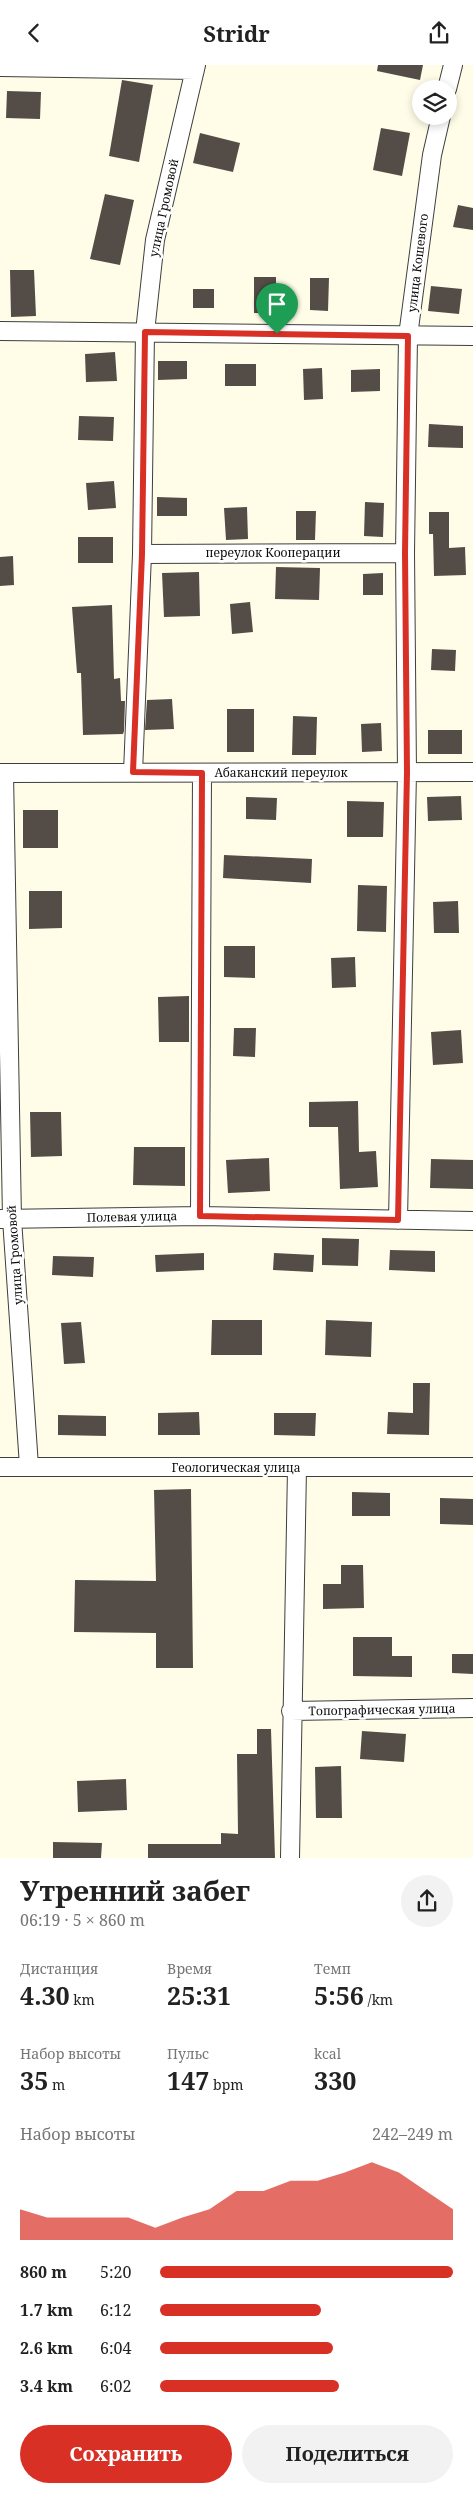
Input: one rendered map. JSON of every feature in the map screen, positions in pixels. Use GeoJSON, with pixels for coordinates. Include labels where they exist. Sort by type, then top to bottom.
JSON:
{"type":"FeatureCollection","features":[{"type":"Feature","properties":{"kind":"street"},"geometry":{"type":"LineString","coordinates":[[449,80],[453,65]]}},
{"type":"Feature","properties":{"kind":"street"},"geometry":{"type":"LineString","coordinates":[[0,67],[195,67]]}},
{"type":"Feature","properties":{"kind":"street","name":"улица Громовой"},"geometry":{"type":"LineString","coordinates":[[133,772],[142,554],[145,332],[155,240],[195,67]]}},
{"type":"Feature","properties":{"kind":"street","name":"улица Кошевого"},"geometry":{"type":"LineString","coordinates":[[398,1220],[407,772],[405,553],[408,336],[432,155],[439,125]]}},
{"type":"Feature","properties":{"kind":"street"},"geometry":{"type":"LineString","coordinates":[[0,331],[473,337]]}},
{"type":"Feature","properties":{"kind":"street","name":"переулок Кооперации"},"geometry":{"type":"LineString","coordinates":[[142,554],[405,553]]}},
{"type":"Feature","properties":{"kind":"street","name":"Абаканский переулок"},"geometry":{"type":"LineString","coordinates":[[2,773],[473,772]]}},
{"type":"Feature","properties":{"kind":"street","name":"улица Громовой"},"geometry":{"type":"LineString","coordinates":[[2,773],[6,1219],[29,1466]]}},
{"type":"Feature","properties":{"kind":"street"},"geometry":{"type":"LineString","coordinates":[[200,1216],[202,773]]}},
{"type":"Feature","properties":{"kind":"street","name":"Полевая улица"},"geometry":{"type":"LineString","coordinates":[[6,1219],[200,1216],[473,1221]]}},
{"type":"Feature","properties":{"kind":"street","name":"Геологическая улица"},"geometry":{"type":"LineString","coordinates":[[0,1467],[473,1467]]}},
{"type":"Feature","properties":{"kind":"street"},"geometry":{"type":"LineString","coordinates":[[290,1858],[291,1711],[297,1468]]}},
{"type":"Feature","properties":{"kind":"street","name":"Топографическая улица"},"geometry":{"type":"LineString","coordinates":[[291,1711],[473,1708]]}},
{"type":"Feature","properties":{"kind":"building"},"geometry":{"type":"Polygon","coordinates":[[[378,65],[423,65],[420,80],[377,71],[378,65]]]}},
{"type":"Feature","properties":{"kind":"building"},"geometry":{"type":"Polygon","coordinates":[[[122,80],[153,85],[139,162],[109,156],[122,80]]]}},
{"type":"Feature","properties":{"kind":"building"},"geometry":{"type":"Polygon","coordinates":[[[7,91],[41,92],[40,119],[6,118],[7,91]]]}},
{"type":"Feature","properties":{"kind":"building"},"geometry":{"type":"Polygon","coordinates":[[[381,128],[410,133],[402,176],[373,170],[381,128]]]}},
{"type":"Feature","properties":{"kind":"building"},"geometry":{"type":"Polygon","coordinates":[[[200,133],[240,143],[233,172],[193,163],[200,133]]]}},
{"type":"Feature","properties":{"kind":"building"},"geometry":{"type":"Polygon","coordinates":[[[105,194],[134,200],[120,265],[90,259],[105,194]]]}},
{"type":"Feature","properties":{"kind":"building"},"geometry":{"type":"Polygon","coordinates":[[[458,205],[473,208],[473,230],[453,227],[458,205]]]}},
{"type":"Feature","properties":{"kind":"building"},"geometry":{"type":"Polygon","coordinates":[[[10,270],[34,270],[36,316],[11,317],[10,270]]]}},
{"type":"Feature","properties":{"kind":"building"},"geometry":{"type":"Polygon","coordinates":[[[254,277],[276,277],[276,313],[254,313],[254,277]]]}},
{"type":"Feature","properties":{"kind":"building"},"geometry":{"type":"Polygon","coordinates":[[[310,278],[329,278],[328,311],[310,310],[310,278]]]}},
{"type":"Feature","properties":{"kind":"building"},"geometry":{"type":"Polygon","coordinates":[[[431,286],[462,289],[459,314],[428,311],[431,286]]]}},
{"type":"Feature","properties":{"kind":"building"},"geometry":{"type":"Polygon","coordinates":[[[193,289],[214,289],[214,308],[193,308],[193,289]]]}},
{"type":"Feature","properties":{"kind":"building"},"geometry":{"type":"Polygon","coordinates":[[[115,352],[117,381],[86,382],[85,354],[115,352]]]}},
{"type":"Feature","properties":{"kind":"building"},"geometry":{"type":"Polygon","coordinates":[[[158,361],[187,361],[187,379],[158,380],[158,361]]]}},
{"type":"Feature","properties":{"kind":"building"},"geometry":{"type":"Polygon","coordinates":[[[225,364],[256,364],[256,386],[225,386],[225,364]]]}},
{"type":"Feature","properties":{"kind":"building"},"geometry":{"type":"Polygon","coordinates":[[[322,368],[323,399],[304,400],[303,369],[322,368]]]}},
{"type":"Feature","properties":{"kind":"building"},"geometry":{"type":"Polygon","coordinates":[[[380,369],[380,391],[351,392],[351,370],[380,369]]]}},
{"type":"Feature","properties":{"kind":"building"},"geometry":{"type":"Polygon","coordinates":[[[79,416],[114,417],[113,441],[78,440],[79,416]]]}},
{"type":"Feature","properties":{"kind":"building"},"geometry":{"type":"Polygon","coordinates":[[[429,424],[463,426],[463,448],[428,447],[429,424]]]}},
{"type":"Feature","properties":{"kind":"building"},"geometry":{"type":"Polygon","coordinates":[[[114,481],[116,508],[88,510],[86,483],[114,481]]]}},
{"type":"Feature","properties":{"kind":"building"},"geometry":{"type":"Polygon","coordinates":[[[157,497],[187,498],[187,516],[157,516],[157,497]]]}},
{"type":"Feature","properties":{"kind":"building"},"geometry":{"type":"Polygon","coordinates":[[[365,502],[384,503],[383,537],[364,536],[365,502]]]}},
{"type":"Feature","properties":{"kind":"building"},"geometry":{"type":"Polygon","coordinates":[[[247,507],[248,539],[226,540],[224,508],[247,507]]]}},
{"type":"Feature","properties":{"kind":"building"},"geometry":{"type":"Polygon","coordinates":[[[296,511],[316,511],[315,540],[296,540],[296,511]]]}},
{"type":"Feature","properties":{"kind":"building"},"geometry":{"type":"Polygon","coordinates":[[[429,512],[449,512],[449,548],[465,547],[466,575],[434,576],[433,534],[429,534],[429,512]]]}},
{"type":"Feature","properties":{"kind":"building"},"geometry":{"type":"Polygon","coordinates":[[[78,537],[113,537],[113,563],[78,563],[78,537]]]}},
{"type":"Feature","properties":{"kind":"building"},"geometry":{"type":"Polygon","coordinates":[[[13,556],[14,585],[0,586],[0,557],[13,556]]]}},
{"type":"Feature","properties":{"kind":"building"},"geometry":{"type":"Polygon","coordinates":[[[276,567],[320,568],[319,600],[275,599],[276,567]]]}},
{"type":"Feature","properties":{"kind":"building"},"geometry":{"type":"Polygon","coordinates":[[[199,572],[200,616],[164,617],[162,573],[199,572]]]}},
{"type":"Feature","properties":{"kind":"building"},"geometry":{"type":"Polygon","coordinates":[[[383,573],[383,595],[363,595],[363,574],[383,573]]]}},
{"type":"Feature","properties":{"kind":"building"},"geometry":{"type":"Polygon","coordinates":[[[250,602],[253,632],[232,634],[230,604],[250,602]]]}},
{"type":"Feature","properties":{"kind":"building"},"geometry":{"type":"Polygon","coordinates":[[[112,605],[114,679],[120,678],[121,701],[125,701],[124,731],[123,734],[83,735],[81,673],[77,673],[72,607],[112,605]]]}},
{"type":"Feature","properties":{"kind":"building"},"geometry":{"type":"Polygon","coordinates":[[[432,649],[456,650],[455,671],[431,670],[432,649]]]}},
{"type":"Feature","properties":{"kind":"building"},"geometry":{"type":"Polygon","coordinates":[[[172,699],[174,729],[145,730],[147,700],[172,699]]]}},
{"type":"Feature","properties":{"kind":"building"},"geometry":{"type":"Polygon","coordinates":[[[227,709],[254,709],[254,752],[227,752],[227,709]]]}},
{"type":"Feature","properties":{"kind":"building"},"geometry":{"type":"Polygon","coordinates":[[[293,716],[317,717],[316,755],[292,755],[293,716]]]}},
{"type":"Feature","properties":{"kind":"building"},"geometry":{"type":"Polygon","coordinates":[[[381,723],[382,751],[362,752],[361,724],[381,723]]]}},
{"type":"Feature","properties":{"kind":"building"},"geometry":{"type":"Polygon","coordinates":[[[428,730],[462,730],[462,754],[428,754],[428,730]]]}},
{"type":"Feature","properties":{"kind":"building"},"geometry":{"type":"Polygon","coordinates":[[[461,796],[462,820],[428,821],[427,797],[461,796]]]}},
{"type":"Feature","properties":{"kind":"building"},"geometry":{"type":"Polygon","coordinates":[[[246,797],[277,798],[276,820],[246,819],[246,797]]]}},
{"type":"Feature","properties":{"kind":"building"},"geometry":{"type":"Polygon","coordinates":[[[347,801],[384,802],[383,837],[347,837],[347,801]]]}},
{"type":"Feature","properties":{"kind":"building"},"geometry":{"type":"Polygon","coordinates":[[[23,810],[58,810],[58,848],[23,848],[23,810]]]}},
{"type":"Feature","properties":{"kind":"building"},"geometry":{"type":"Polygon","coordinates":[[[224,855],[312,859],[311,883],[223,878],[224,855]]]}},
{"type":"Feature","properties":{"kind":"building"},"geometry":{"type":"Polygon","coordinates":[[[358,885],[387,886],[386,932],[357,931],[358,885]]]}},
{"type":"Feature","properties":{"kind":"building"},"geometry":{"type":"Polygon","coordinates":[[[29,891],[62,891],[62,928],[29,929],[29,891]]]}},
{"type":"Feature","properties":{"kind":"building"},"geometry":{"type":"Polygon","coordinates":[[[458,901],[459,933],[434,933],[433,902],[458,901]]]}},
{"type":"Feature","properties":{"kind":"building"},"geometry":{"type":"Polygon","coordinates":[[[224,946],[255,946],[255,978],[224,977],[224,946]]]}},
{"type":"Feature","properties":{"kind":"building"},"geometry":{"type":"Polygon","coordinates":[[[355,957],[356,987],[332,988],[331,958],[355,957]]]}},
{"type":"Feature","properties":{"kind":"building"},"geometry":{"type":"Polygon","coordinates":[[[189,996],[189,1042],[159,1042],[158,997],[189,996]]]}},
{"type":"Feature","properties":{"kind":"building"},"geometry":{"type":"Polygon","coordinates":[[[234,1028],[256,1028],[255,1057],[233,1056],[234,1028]]]}},
{"type":"Feature","properties":{"kind":"building"},"geometry":{"type":"Polygon","coordinates":[[[461,1030],[463,1063],[433,1065],[431,1032],[461,1030]]]}},
{"type":"Feature","properties":{"kind":"building"},"geometry":{"type":"Polygon","coordinates":[[[358,1101],[359,1152],[376,1151],[378,1187],[340,1189],[338,1127],[309,1127],[309,1102],[358,1101]]]}},
{"type":"Feature","properties":{"kind":"building"},"geometry":{"type":"Polygon","coordinates":[[[30,1112],[61,1112],[62,1156],[31,1157],[30,1112]]]}},
{"type":"Feature","properties":{"kind":"building"},"geometry":{"type":"Polygon","coordinates":[[[134,1147],[185,1147],[185,1186],[133,1185],[134,1147]]]}},
{"type":"Feature","properties":{"kind":"building"},"geometry":{"type":"Polygon","coordinates":[[[269,1158],[270,1191],[228,1193],[226,1160],[269,1158]]]}},
{"type":"Feature","properties":{"kind":"building"},"geometry":{"type":"Polygon","coordinates":[[[431,1159],[473,1160],[473,1189],[430,1188],[431,1159]]]}},
{"type":"Feature","properties":{"kind":"building"},"geometry":{"type":"Polygon","coordinates":[[[322,1238],[359,1239],[358,1266],[322,1265],[322,1238]]]}},
{"type":"Feature","properties":{"kind":"building"},"geometry":{"type":"Polygon","coordinates":[[[390,1250],[435,1251],[435,1272],[389,1270],[390,1250]]]}},
{"type":"Feature","properties":{"kind":"building"},"geometry":{"type":"Polygon","coordinates":[[[204,1253],[204,1270],[156,1272],[155,1255],[204,1253]]]}},
{"type":"Feature","properties":{"kind":"building"},"geometry":{"type":"Polygon","coordinates":[[[274,1253],[314,1255],[313,1272],[273,1270],[274,1253]]]}},
{"type":"Feature","properties":{"kind":"building"},"geometry":{"type":"Polygon","coordinates":[[[53,1256],[94,1257],[93,1277],[52,1275],[53,1256]]]}},
{"type":"Feature","properties":{"kind":"building"},"geometry":{"type":"Polygon","coordinates":[[[212,1320],[262,1320],[262,1355],[211,1355],[212,1320]]]}},
{"type":"Feature","properties":{"kind":"building"},"geometry":{"type":"Polygon","coordinates":[[[326,1320],[372,1322],[371,1357],[325,1355],[326,1320]]]}},
{"type":"Feature","properties":{"kind":"building"},"geometry":{"type":"Polygon","coordinates":[[[81,1322],[85,1363],[64,1364],[61,1323],[81,1322]]]}},
{"type":"Feature","properties":{"kind":"building"},"geometry":{"type":"Polygon","coordinates":[[[413,1383],[430,1383],[429,1435],[387,1434],[388,1412],[413,1413],[413,1383]]]}},
{"type":"Feature","properties":{"kind":"building"},"geometry":{"type":"Polygon","coordinates":[[[199,1412],[200,1435],[158,1435],[158,1413],[199,1412]]]}},
{"type":"Feature","properties":{"kind":"building"},"geometry":{"type":"Polygon","coordinates":[[[274,1413],[316,1413],[315,1436],[274,1435],[274,1413]]]}},
{"type":"Feature","properties":{"kind":"building"},"geometry":{"type":"Polygon","coordinates":[[[58,1415],[106,1416],[106,1436],[58,1435],[58,1415]]]}},
{"type":"Feature","properties":{"kind":"building"},"geometry":{"type":"Polygon","coordinates":[[[191,1489],[193,1668],[156,1668],[156,1633],[74,1632],[75,1580],[156,1581],[154,1490],[191,1489]]]}},
{"type":"Feature","properties":{"kind":"building"},"geometry":{"type":"Polygon","coordinates":[[[352,1492],[390,1493],[390,1516],[352,1516],[352,1492]]]}},
{"type":"Feature","properties":{"kind":"building"},"geometry":{"type":"Polygon","coordinates":[[[440,1498],[473,1499],[473,1525],[440,1524],[440,1498]]]}},
{"type":"Feature","properties":{"kind":"building"},"geometry":{"type":"Polygon","coordinates":[[[341,1565],[363,1565],[364,1608],[323,1609],[323,1584],[341,1584],[341,1565]]]}},
{"type":"Feature","properties":{"kind":"building"},"geometry":{"type":"Polygon","coordinates":[[[353,1637],[392,1637],[392,1656],[412,1656],[412,1677],[353,1676],[353,1637]]]}},
{"type":"Feature","properties":{"kind":"building"},"geometry":{"type":"Polygon","coordinates":[[[452,1654],[473,1654],[473,1674],[452,1673],[452,1654]]]}},
{"type":"Feature","properties":{"kind":"building"},"geometry":{"type":"Polygon","coordinates":[[[257,1729],[271,1729],[275,1858],[148,1858],[148,1844],[221,1844],[221,1833],[238,1834],[237,1754],[257,1754],[257,1729]]]}},
{"type":"Feature","properties":{"kind":"building"},"geometry":{"type":"Polygon","coordinates":[[[362,1731],[406,1734],[404,1762],[360,1759],[362,1731]]]}},
{"type":"Feature","properties":{"kind":"building"},"geometry":{"type":"Polygon","coordinates":[[[341,1766],[342,1818],[316,1818],[315,1767],[341,1766]]]}},
{"type":"Feature","properties":{"kind":"building"},"geometry":{"type":"Polygon","coordinates":[[[126,1779],[127,1810],[78,1812],[77,1781],[126,1779]]]}},
{"type":"Feature","properties":{"kind":"building"},"geometry":{"type":"Polygon","coordinates":[[[53,1842],[102,1843],[101,1858],[53,1858],[53,1842]]]}},
{"type":"Feature","properties":{"kind":"route"},"geometry":{"type":"LineString","coordinates":[[145,332],[277,334],[408,336],[405,553],[407,772],[398,1220],[200,1216],[202,773],[133,772],[142,554],[145,332]]}}]}
